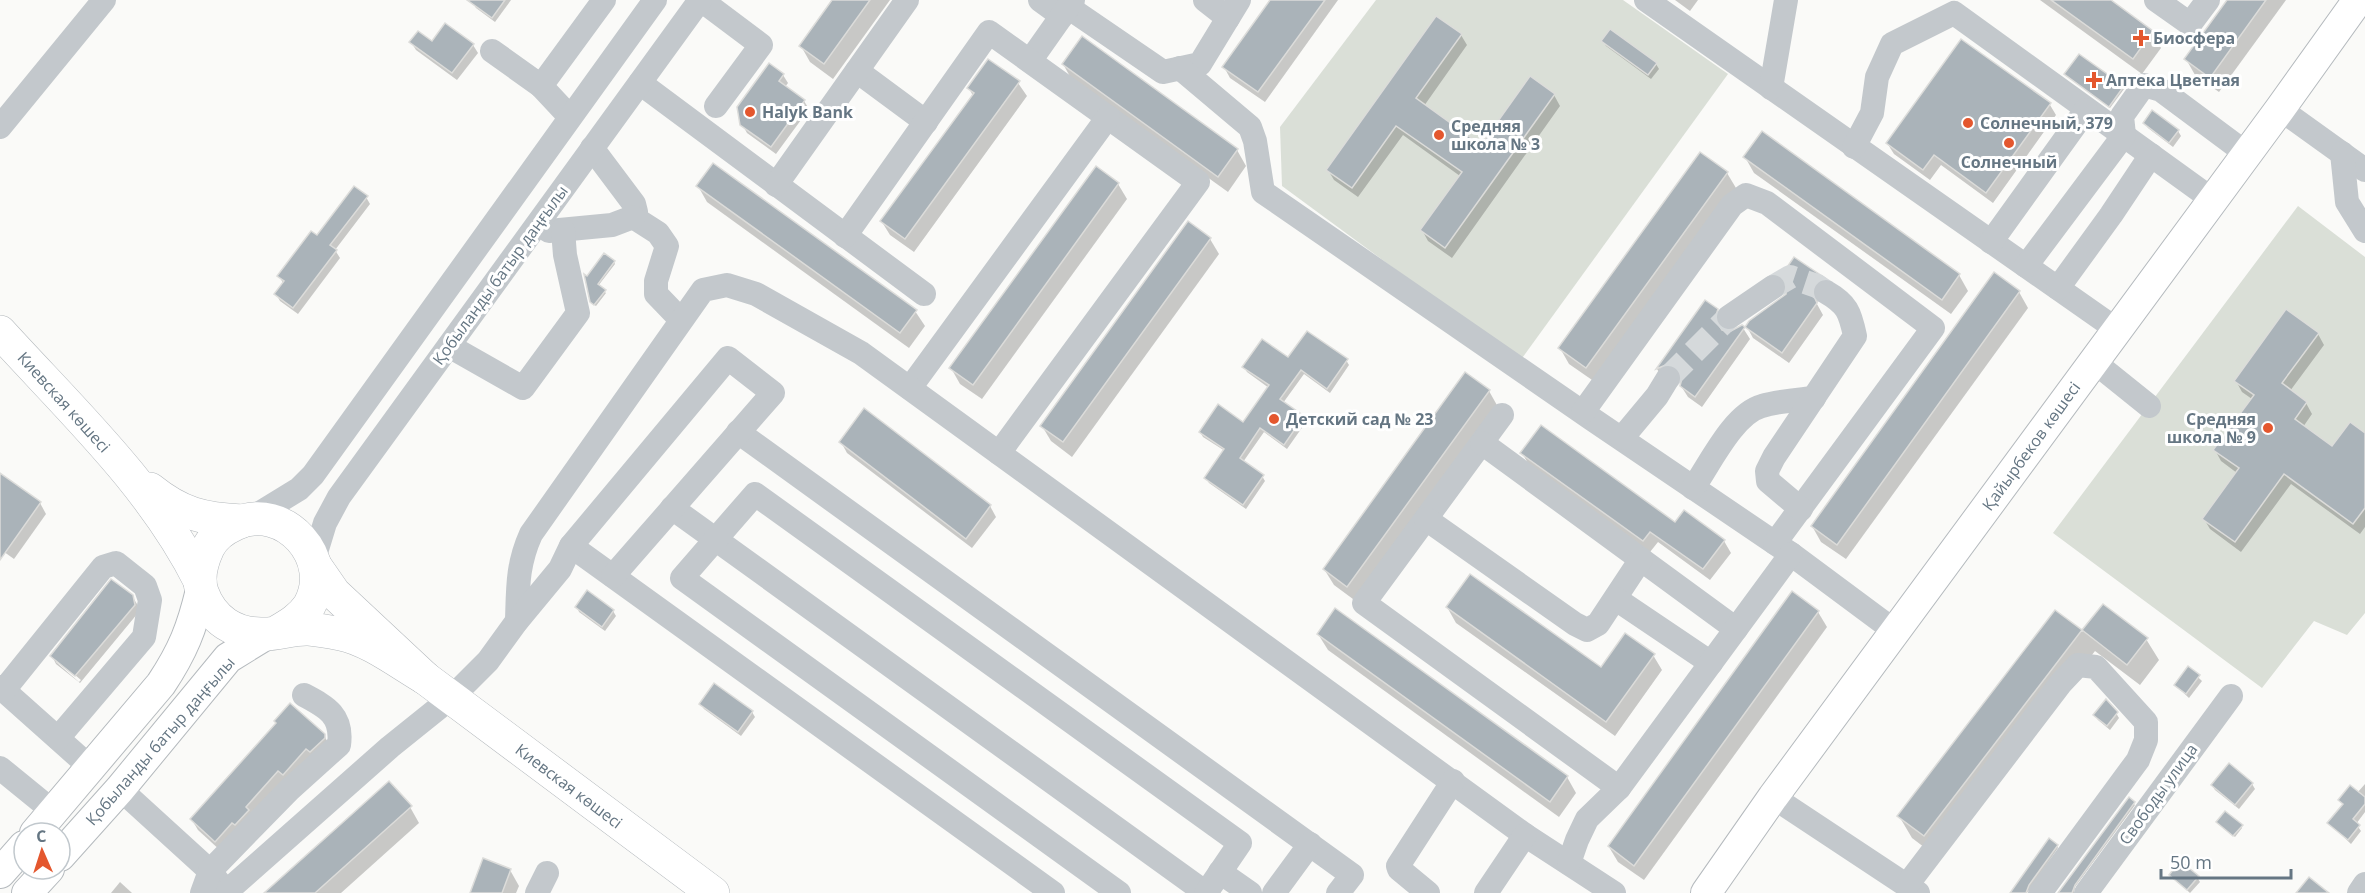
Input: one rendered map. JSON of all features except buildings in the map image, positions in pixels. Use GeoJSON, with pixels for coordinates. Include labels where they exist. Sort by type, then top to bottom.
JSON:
{"type":"FeatureCollection","features":[{"type":"Feature","properties":{"kind":"highway","name":"Киевская көшесі"},"geometry":{"type":"LineString","coordinates":[[0,332],[127,471]]}},
{"type":"Feature","properties":{"kind":"highway"},"geometry":{"type":"LineString","coordinates":[[127,471],[167,503],[189,514],[216,520],[270,520],[289,527],[304,541],[334,593],[425,678]]}},
{"type":"Feature","properties":{"kind":"highway"},"geometry":{"type":"LineString","coordinates":[[127,471],[187,555],[210,610],[225,625],[245,634],[309,629],[344,634],[425,678]]}},
{"type":"Feature","properties":{"kind":"highway"},"geometry":{"type":"LineString","coordinates":[[201,585],[202,561],[210,543],[224,529],[246,520]]}},
{"type":"Feature","properties":{"kind":"highway"},"geometry":{"type":"LineString","coordinates":[[272,633],[295,622],[308,606],[315,587],[315,563]]}},
{"type":"Feature","properties":{"kind":"highway","name":"Киевская көшесі"},"geometry":{"type":"LineString","coordinates":[[425,678],[713,893]]}},
{"type":"Feature","properties":{"kind":"main road","name":"Қайырбеков көшесі"},"geometry":{"type":"LineString","coordinates":[[1706,893],[1773,797],[2116,329],[2280,110],[2358,0]]}},
{"type":"Feature","properties":{"kind":"main road","name":"Қобыланды батыр даңғылы"},"geometry":{"type":"LineString","coordinates":[[47,821],[161,684],[177,660],[191,630],[201,585]]}},
{"type":"Feature","properties":{"kind":"main road","name":"Қобыланды батыр даңғылы"},"geometry":{"type":"LineString","coordinates":[[72,843],[120,789],[228,658],[272,633]]}},
{"type":"Feature","properties":{"kind":"main road"},"geometry":{"type":"LineString","coordinates":[[0,873],[12,860]]}},
{"type":"Feature","properties":{"kind":"main road"},"geometry":{"type":"LineString","coordinates":[[27,893],[38,881]]}},
{"type":"Feature","properties":{"kind":"street"},"geometry":{"type":"LineString","coordinates":[[0,127],[104,0]]}},
{"type":"Feature","properties":{"kind":"street"},"geometry":{"type":"LineString","coordinates":[[541,86],[604,0]]}},
{"type":"Feature","properties":{"kind":"street"},"geometry":{"type":"LineString","coordinates":[[246,520],[299,489],[313,475],[655,0]]}},
{"type":"Feature","properties":{"kind":"street"},"geometry":{"type":"LineString","coordinates":[[700,0],[761,45],[716,106]]}},
{"type":"Feature","properties":{"kind":"street","name":"Қобыланды батыр даңғылы"},"geometry":{"type":"LineString","coordinates":[[315,563],[325,523],[339,497],[700,0]]}},
{"type":"Feature","properties":{"kind":"street"},"geometry":{"type":"LineString","coordinates":[[777,185],[907,0]]}},
{"type":"Feature","properties":{"kind":"street"},"geometry":{"type":"LineString","coordinates":[[1040,0],[1068,8],[1163,72],[1200,64],[1234,9],[1205,0]]}},
{"type":"Feature","properties":{"kind":"street"},"geometry":{"type":"LineString","coordinates":[[1646,0],[2116,329]]}},
{"type":"Feature","properties":{"kind":"street"},"geometry":{"type":"LineString","coordinates":[[1771,88],[1786,0]]}},
{"type":"Feature","properties":{"kind":"street"},"geometry":{"type":"LineString","coordinates":[[2156,0],[2190,24],[2208,0]]}},
{"type":"Feature","properties":{"kind":"street"},"geometry":{"type":"LineString","coordinates":[[1030,62],[1068,8]]}},
{"type":"Feature","properties":{"kind":"street"},"geometry":{"type":"LineString","coordinates":[[1854,147],[1872,113],[1877,77],[1892,44],[1954,13],[2213,200]]}},
{"type":"Feature","properties":{"kind":"street"},"geometry":{"type":"LineString","coordinates":[[845,236],[989,32],[1198,182],[999,453]]}},
{"type":"Feature","properties":{"kind":"street"},"geometry":{"type":"LineString","coordinates":[[492,51],[541,86],[570,117]]}},
{"type":"Feature","properties":{"kind":"street"},"geometry":{"type":"LineString","coordinates":[[1180,68],[1250,127],[1255,141],[1263,192],[1783,548],[1896,632]]}},
{"type":"Feature","properties":{"kind":"street"},"geometry":{"type":"LineString","coordinates":[[857,71],[926,122]]}},
{"type":"Feature","properties":{"kind":"street"},"geometry":{"type":"LineString","coordinates":[[640,83],[924,294]]}},
{"type":"Feature","properties":{"kind":"street"},"geometry":{"type":"LineString","coordinates":[[2026,266],[2124,135],[2122,116],[2144,85],[2161,90],[2247,154]]}},
{"type":"Feature","properties":{"kind":"street"},"geometry":{"type":"LineString","coordinates":[[1991,242],[2086,110]]}},
{"type":"Feature","properties":{"kind":"street"},"geometry":{"type":"LineString","coordinates":[[2280,110],[2365,170]]}},
{"type":"Feature","properties":{"kind":"street"},"geometry":{"type":"LineString","coordinates":[[910,388],[1108,117]]}},
{"type":"Feature","properties":{"kind":"street"},"geometry":{"type":"LineString","coordinates":[[531,232],[612,225],[633,217],[636,212],[634,204],[592,148]]}},
{"type":"Feature","properties":{"kind":"street"},"geometry":{"type":"LineString","coordinates":[[2342,153],[2347,201],[2365,231]]}},
{"type":"Feature","properties":{"kind":"street"},"geometry":{"type":"LineString","coordinates":[[2058,288],[2111,215],[2151,154]]}},
{"type":"Feature","properties":{"kind":"street"},"geometry":{"type":"LineString","coordinates":[[1569,863],[1576,840],[1587,819],[1619,788],[1736,629],[1783,548],[1801,509],[1934,328],[1767,203],[1746,195],[1732,205],[1583,412]]}},
{"type":"Feature","properties":{"kind":"street"},"geometry":{"type":"LineString","coordinates":[[633,217],[658,233],[667,246],[656,281],[656,294],[681,321]]}},
{"type":"Feature","properties":{"kind":"street"},"geometry":{"type":"LineString","coordinates":[[449,346],[523,388],[578,312],[565,255],[563,230]]}},
{"type":"Feature","properties":{"kind":"street"},"geometry":{"type":"LineString","coordinates":[[517,621],[518,570],[531,534],[703,290],[727,285],[756,294],[861,353],[1454,781],[1525,835],[1614,893]]}},
{"type":"Feature","properties":{"kind":"street"},"geometry":{"type":"LineString","coordinates":[[1729,317],[1773,287]]}},
{"type":"Feature","properties":{"kind":"street"},"geometry":{"type":"LineString","coordinates":[[1801,509],[1768,481],[1767,471],[1855,336],[1851,316],[1841,300],[1826,292]]}},
{"type":"Feature","properties":{"kind":"street"},"geometry":{"type":"LineString","coordinates":[[120,789],[206,882],[226,892],[390,747],[451,698],[488,661],[517,621],[560,569],[571,546],[728,357],[773,393],[613,576]]}},
{"type":"Feature","properties":{"kind":"street"},"geometry":{"type":"LineString","coordinates":[[2093,362],[2150,405]]}},
{"type":"Feature","properties":{"kind":"street"},"geometry":{"type":"LineString","coordinates":[[1622,438],[1657,396],[1668,378]]}},
{"type":"Feature","properties":{"kind":"street"},"geometry":{"type":"LineString","coordinates":[[1694,488],[1738,421],[1749,412],[1761,406],[1814,398]]}},
{"type":"Feature","properties":{"kind":"street"},"geometry":{"type":"LineString","coordinates":[[1502,415],[1365,603],[1619,788]]}},
{"type":"Feature","properties":{"kind":"street"},"geometry":{"type":"LineString","coordinates":[[738,432],[1352,875],[1338,893]]}},
{"type":"Feature","properties":{"kind":"street"},"geometry":{"type":"LineString","coordinates":[[1482,443],[1736,629]]}},
{"type":"Feature","properties":{"kind":"street"},"geometry":{"type":"LineString","coordinates":[[672,508],[716,539],[1206,893],[1240,843],[755,494],[716,539],[682,578],[1119,893]]}},
{"type":"Feature","properties":{"kind":"street"},"geometry":{"type":"LineString","coordinates":[[1426,519],[1575,624],[1587,630],[1598,624],[1641,559]]}},
{"type":"Feature","properties":{"kind":"street"},"geometry":{"type":"LineString","coordinates":[[571,546],[1053,893]]}},
{"type":"Feature","properties":{"kind":"street"},"geometry":{"type":"LineString","coordinates":[[58,738],[144,638],[150,600],[145,586],[116,563],[103,567],[2,688],[58,738],[92,768]]}},
{"type":"Feature","properties":{"kind":"street"},"geometry":{"type":"LineString","coordinates":[[1616,599],[1711,663]]}},
{"type":"Feature","properties":{"kind":"street"},"geometry":{"type":"LineString","coordinates":[[1773,797],[1913,889],[2061,683],[2078,665],[2097,667],[2146,722],[2146,740],[2138,760],[2040,893]]}},
{"type":"Feature","properties":{"kind":"street"},"geometry":{"type":"LineString","coordinates":[[206,882],[289,790],[339,746],[341,731],[327,707],[304,695]]}},
{"type":"Feature","properties":{"kind":"street","name":"Свободы улица"},"geometry":{"type":"LineString","coordinates":[[2086,893],[2231,696]]}},
{"type":"Feature","properties":{"kind":"street"},"geometry":{"type":"LineString","coordinates":[[0,768],[43,821]]}},
{"type":"Feature","properties":{"kind":"street"},"geometry":{"type":"LineString","coordinates":[[1428,893],[1398,866],[1454,781]]}},
{"type":"Feature","properties":{"kind":"street"},"geometry":{"type":"LineString","coordinates":[[1486,893],[1525,835]]}},
{"type":"Feature","properties":{"kind":"street"},"geometry":{"type":"LineString","coordinates":[[1274,893],[1310,844]]}},
{"type":"Feature","properties":{"kind":"street"},"geometry":{"type":"LineString","coordinates":[[1220,872],[1250,893]]}},
{"type":"Feature","properties":{"kind":"street"},"geometry":{"type":"LineString","coordinates":[[2359,893],[2365,885]]}},
{"type":"Feature","properties":{"kind":"shaded area"},"geometry":{"type":"Polygon","coordinates":[[[1376,0],[1623,0],[1728,74],[1520,361],[1282,186],[1280,127],[1376,0]]]}},
{"type":"Feature","properties":{"kind":"shaded area"},"geometry":{"type":"Polygon","coordinates":[[[2298,206],[2365,257],[2365,613],[2347,635],[2314,621],[2262,688],[2053,533],[2298,206]]]}},
{"type":"Feature","properties":{"kind":"tunnel"},"geometry":{"type":"LineString","coordinates":[[1773,287],[1790,277],[1817,286],[1826,292]]}},
{"type":"Feature","properties":{"kind":"tunnel"},"geometry":{"type":"LineString","coordinates":[[1668,378],[1729,317]]}},
{"type":"Feature","properties":{"kind":"place","name":"Биосфера"},"geometry":{"type":"Point","coordinates":[2141,38]}},
{"type":"Feature","properties":{"kind":"place","name":"Аптека Цветная"},"geometry":{"type":"Point","coordinates":[2094,80]}},
{"type":"Feature","properties":{"kind":"place","name":"Halyk Bank"},"geometry":{"type":"Point","coordinates":[750,112]}},
{"type":"Feature","properties":{"kind":"place","name":"Солнечный, 379"},"geometry":{"type":"Point","coordinates":[1968,123]}},
{"type":"Feature","properties":{"kind":"place","name":"Средняя школа № 3"},"geometry":{"type":"Point","coordinates":[1439,135]}},
{"type":"Feature","properties":{"kind":"place","name":"Солнечный"},"geometry":{"type":"Point","coordinates":[2009,143]}},
{"type":"Feature","properties":{"kind":"place","name":"Детский сад № 23"},"geometry":{"type":"Point","coordinates":[1274,419]}},
{"type":"Feature","properties":{"kind":"place","name":"Средняя школа № 9"},"geometry":{"type":"Point","coordinates":[2268,428]}}]}
